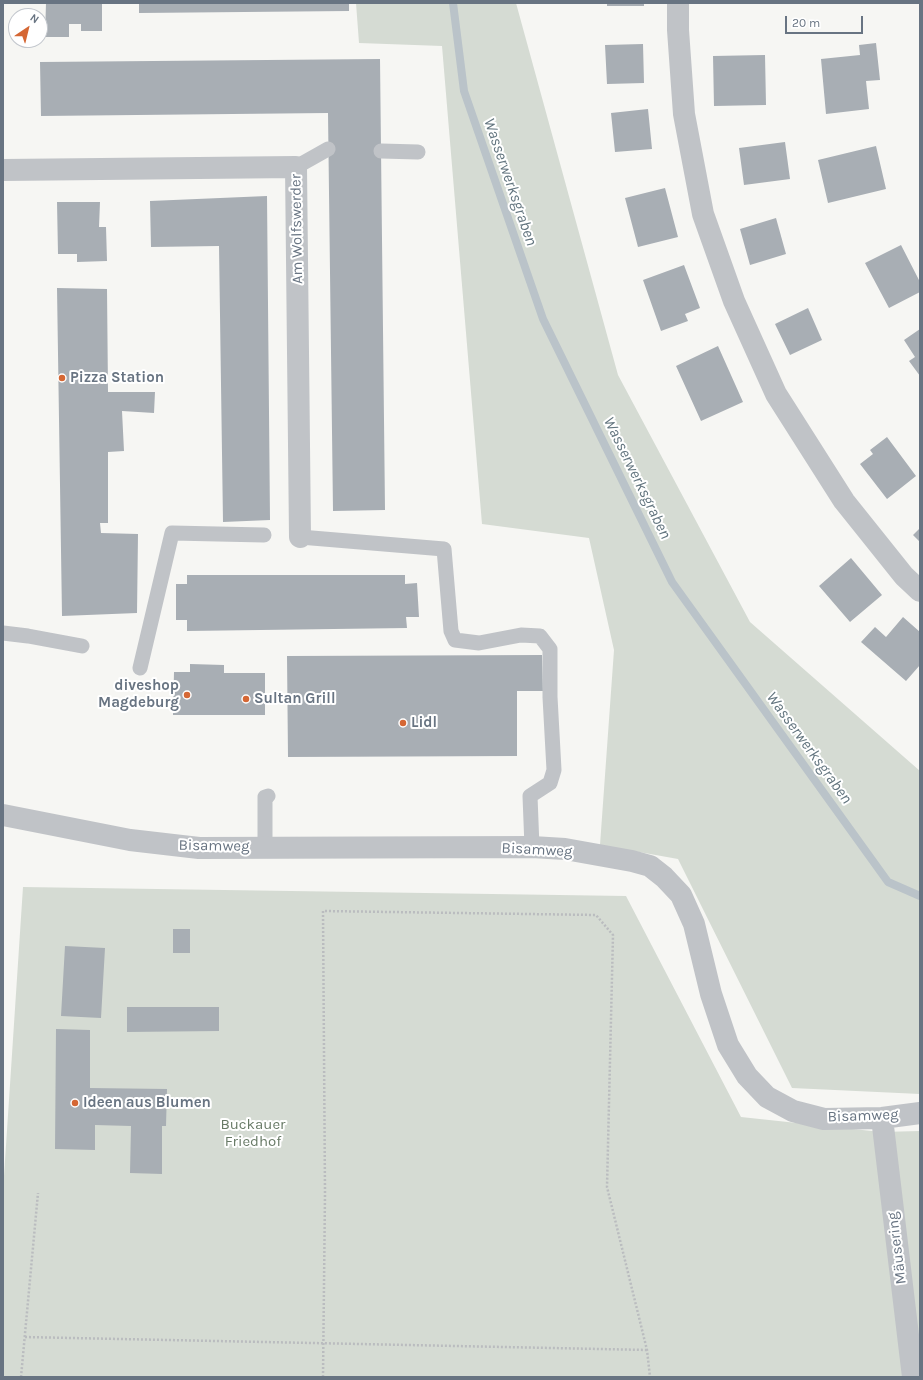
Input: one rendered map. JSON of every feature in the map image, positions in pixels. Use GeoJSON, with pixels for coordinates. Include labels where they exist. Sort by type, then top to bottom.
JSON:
{"type":"FeatureCollection","features":[{"type":"Feature","properties":{"kind":"street"},"geometry":{"type":"LineString","coordinates":[[678,3],[678,30],[687,129],[704,214],[734,301],[776,394],[849,507],[904,576],[920,592]]}},
{"type":"Feature","properties":{"kind":"street","name":"Am Wolfswerder"},"geometry":{"type":"LineString","coordinates":[[3,170],[296,167],[300,537]]}},
{"type":"Feature","properties":{"kind":"street","name":"Bisamweg"},"geometry":{"type":"LineString","coordinates":[[3,815],[130,840],[199,848],[565,849],[632,861],[650,866],[664,877],[681,895],[694,924],[711,994],[728,1045],[747,1076],[767,1097],[792,1111],[824,1119],[882,1118],[920,1113]]}},
{"type":"Feature","properties":{"kind":"street","name":"Mäusering"},"geometry":{"type":"LineString","coordinates":[[882,1118],[913,1377]]}},
{"type":"Feature","properties":{"kind":"lane"},"geometry":{"type":"LineString","coordinates":[[296,167],[328,149]]}},
{"type":"Feature","properties":{"kind":"lane"},"geometry":{"type":"LineString","coordinates":[[381,151],[418,152]]}},
{"type":"Feature","properties":{"kind":"lane"},"geometry":{"type":"LineString","coordinates":[[140,668],[172,533],[264,536]]}},
{"type":"Feature","properties":{"kind":"lane"},"geometry":{"type":"LineString","coordinates":[[300,537],[444,549],[451,631],[455,640],[479,643],[521,635],[540,636],[550,650],[550,697],[554,770],[550,783],[530,796],[532,848]]}},
{"type":"Feature","properties":{"kind":"lane"},"geometry":{"type":"LineString","coordinates":[[3,633],[82,646]]}},
{"type":"Feature","properties":{"kind":"lane"},"geometry":{"type":"LineString","coordinates":[[265,847],[265,797],[268,796]]}},
{"type":"Feature","properties":{"kind":"path"},"geometry":{"type":"LineString","coordinates":[[323,1377],[323,911],[596,915],[613,935],[607,1188],[648,1350],[650,1377]]}},
{"type":"Feature","properties":{"kind":"path"},"geometry":{"type":"LineString","coordinates":[[21,1377],[38,1193]]}},
{"type":"Feature","properties":{"kind":"path"},"geometry":{"type":"LineString","coordinates":[[25,1337],[648,1350]]}},
{"type":"Feature","properties":{"kind":"green space"},"geometry":{"type":"Polygon","coordinates":[[[356,3],[516,3],[618,375],[750,622],[920,771],[920,1094],[792,1088],[678,859],[600,845],[614,650],[589,538],[482,524],[442,46],[359,43],[356,3]]]}},
{"type":"Feature","properties":{"kind":"green space","name":"Buckauer Friedhof"},"geometry":{"type":"Polygon","coordinates":[[[23,887],[626,896],[741,1117],[881,1132],[920,1131],[920,1377],[3,1377],[3,1191],[23,887]]]}},
{"type":"Feature","properties":{"kind":"building"},"geometry":{"type":"Polygon","coordinates":[[[46,3],[102,3],[102,31],[81,31],[81,24],[69,24],[69,37],[48,37],[48,8],[46,8],[46,3]]]}},
{"type":"Feature","properties":{"kind":"building"},"geometry":{"type":"Polygon","coordinates":[[[139,3],[349,3],[349,11],[139,13],[139,3]]]}},
{"type":"Feature","properties":{"kind":"building"},"geometry":{"type":"Polygon","coordinates":[[[607,3],[644,3],[644,6],[607,6],[607,3]]]}},
{"type":"Feature","properties":{"kind":"building"},"geometry":{"type":"Polygon","coordinates":[[[876,43],[880,80],[866,81],[869,109],[826,114],[821,59],[860,55],[859,45],[876,43]]]}},
{"type":"Feature","properties":{"kind":"building"},"geometry":{"type":"Polygon","coordinates":[[[643,44],[644,83],[607,84],[605,45],[643,44]]]}},
{"type":"Feature","properties":{"kind":"building"},"geometry":{"type":"Polygon","coordinates":[[[765,55],[766,105],[714,106],[713,56],[765,55]]]}},
{"type":"Feature","properties":{"kind":"building"},"geometry":{"type":"Polygon","coordinates":[[[380,59],[385,510],[333,511],[328,113],[41,116],[40,62],[380,59]]]}},
{"type":"Feature","properties":{"kind":"building"},"geometry":{"type":"Polygon","coordinates":[[[648,109],[652,149],[615,152],[611,113],[648,109]]]}},
{"type":"Feature","properties":{"kind":"building"},"geometry":{"type":"Polygon","coordinates":[[[785,142],[790,179],[744,185],[739,148],[785,142]]]}},
{"type":"Feature","properties":{"kind":"building"},"geometry":{"type":"Polygon","coordinates":[[[876,146],[886,189],[828,203],[818,160],[876,146]]]}},
{"type":"Feature","properties":{"kind":"building"},"geometry":{"type":"Polygon","coordinates":[[[665,188],[678,237],[638,247],[625,198],[665,188]]]}},
{"type":"Feature","properties":{"kind":"building"},"geometry":{"type":"Polygon","coordinates":[[[267,196],[270,520],[223,522],[219,246],[151,247],[150,201],[267,196]]]}},
{"type":"Feature","properties":{"kind":"building"},"geometry":{"type":"Polygon","coordinates":[[[57,202],[100,202],[99,227],[106,227],[107,261],[77,262],[77,254],[58,254],[57,202]]]}},
{"type":"Feature","properties":{"kind":"building"},"geometry":{"type":"Polygon","coordinates":[[[776,218],[786,254],[750,265],[740,229],[776,218]]]}},
{"type":"Feature","properties":{"kind":"building"},"geometry":{"type":"Polygon","coordinates":[[[901,245],[920,282],[920,292],[889,308],[865,263],[901,245]]]}},
{"type":"Feature","properties":{"kind":"building"},"geometry":{"type":"Polygon","coordinates":[[[684,265],[700,308],[685,314],[688,321],[661,331],[643,280],[684,265]]]}},
{"type":"Feature","properties":{"kind":"building"},"geometry":{"type":"Polygon","coordinates":[[[57,288],[107,289],[108,392],[155,392],[154,413],[122,411],[124,451],[108,452],[108,523],[100,523],[101,533],[138,534],[137,613],[62,616],[57,288]]]}},
{"type":"Feature","properties":{"kind":"building"},"geometry":{"type":"Polygon","coordinates":[[[808,308],[822,340],[790,355],[775,324],[808,308]]]}},
{"type":"Feature","properties":{"kind":"building"},"geometry":{"type":"Polygon","coordinates":[[[920,329],[920,376],[909,361],[915,357],[904,340],[920,329]]]}},
{"type":"Feature","properties":{"kind":"building"},"geometry":{"type":"Polygon","coordinates":[[[718,346],[743,402],[701,421],[676,366],[718,346]]]}},
{"type":"Feature","properties":{"kind":"building"},"geometry":{"type":"Polygon","coordinates":[[[887,437],[916,476],[887,499],[860,464],[873,454],[870,450],[887,437]]]}},
{"type":"Feature","properties":{"kind":"building"},"geometry":{"type":"Polygon","coordinates":[[[920,528],[920,542],[913,535],[920,528]]]}},
{"type":"Feature","properties":{"kind":"building"},"geometry":{"type":"Polygon","coordinates":[[[851,558],[882,595],[850,622],[819,586],[851,558]]]}},
{"type":"Feature","properties":{"kind":"building"},"geometry":{"type":"Polygon","coordinates":[[[187,575],[405,575],[405,584],[417,583],[419,617],[406,617],[407,628],[187,631],[187,620],[176,620],[176,584],[187,584],[187,575]]]}},
{"type":"Feature","properties":{"kind":"building"},"geometry":{"type":"Polygon","coordinates":[[[903,617],[920,632],[920,665],[906,681],[861,642],[875,627],[886,637],[903,617]]]}},
{"type":"Feature","properties":{"kind":"building","name":"Lidl"},"geometry":{"type":"Polygon","coordinates":[[[542,655],[543,691],[517,691],[517,756],[288,757],[287,656],[542,655]]]}},
{"type":"Feature","properties":{"kind":"building"},"geometry":{"type":"Polygon","coordinates":[[[190,664],[224,665],[224,673],[265,673],[265,715],[173,715],[174,672],[190,672],[190,664]]]}},
{"type":"Feature","properties":{"kind":"building"},"geometry":{"type":"Polygon","coordinates":[[[173,929],[190,929],[190,953],[173,953],[173,929]]]}},
{"type":"Feature","properties":{"kind":"building"},"geometry":{"type":"Polygon","coordinates":[[[65,946],[105,948],[101,1018],[61,1016],[65,946]]]}},
{"type":"Feature","properties":{"kind":"building"},"geometry":{"type":"Polygon","coordinates":[[[127,1007],[219,1007],[219,1031],[127,1032],[127,1007]]]}},
{"type":"Feature","properties":{"kind":"building"},"geometry":{"type":"Polygon","coordinates":[[[56,1029],[90,1030],[90,1088],[167,1089],[166,1126],[162,1126],[162,1174],[130,1173],[131,1126],[95,1125],[95,1150],[55,1149],[56,1029]]]}},
{"type":"Feature","properties":{"kind":"waterway","name":"Wasserwerksgraben"},"geometry":{"type":"LineString","coordinates":[[453,3],[464,91],[543,319],[672,582],[888,882],[920,896]]}},
{"type":"Feature","properties":{"kind":"place","name":"Pizza Station"},"geometry":{"type":"Point","coordinates":[62,378]}},
{"type":"Feature","properties":{"kind":"place","name":"diveshop Magdeburg"},"geometry":{"type":"Point","coordinates":[187,695]}},
{"type":"Feature","properties":{"kind":"place","name":"Sultan Grill"},"geometry":{"type":"Point","coordinates":[246,699]}},
{"type":"Feature","properties":{"kind":"place","name":"Lidl"},"geometry":{"type":"Point","coordinates":[403,723]}},
{"type":"Feature","properties":{"kind":"place","name":"Ideen aus Blumen"},"geometry":{"type":"Point","coordinates":[75,1103]}}]}
